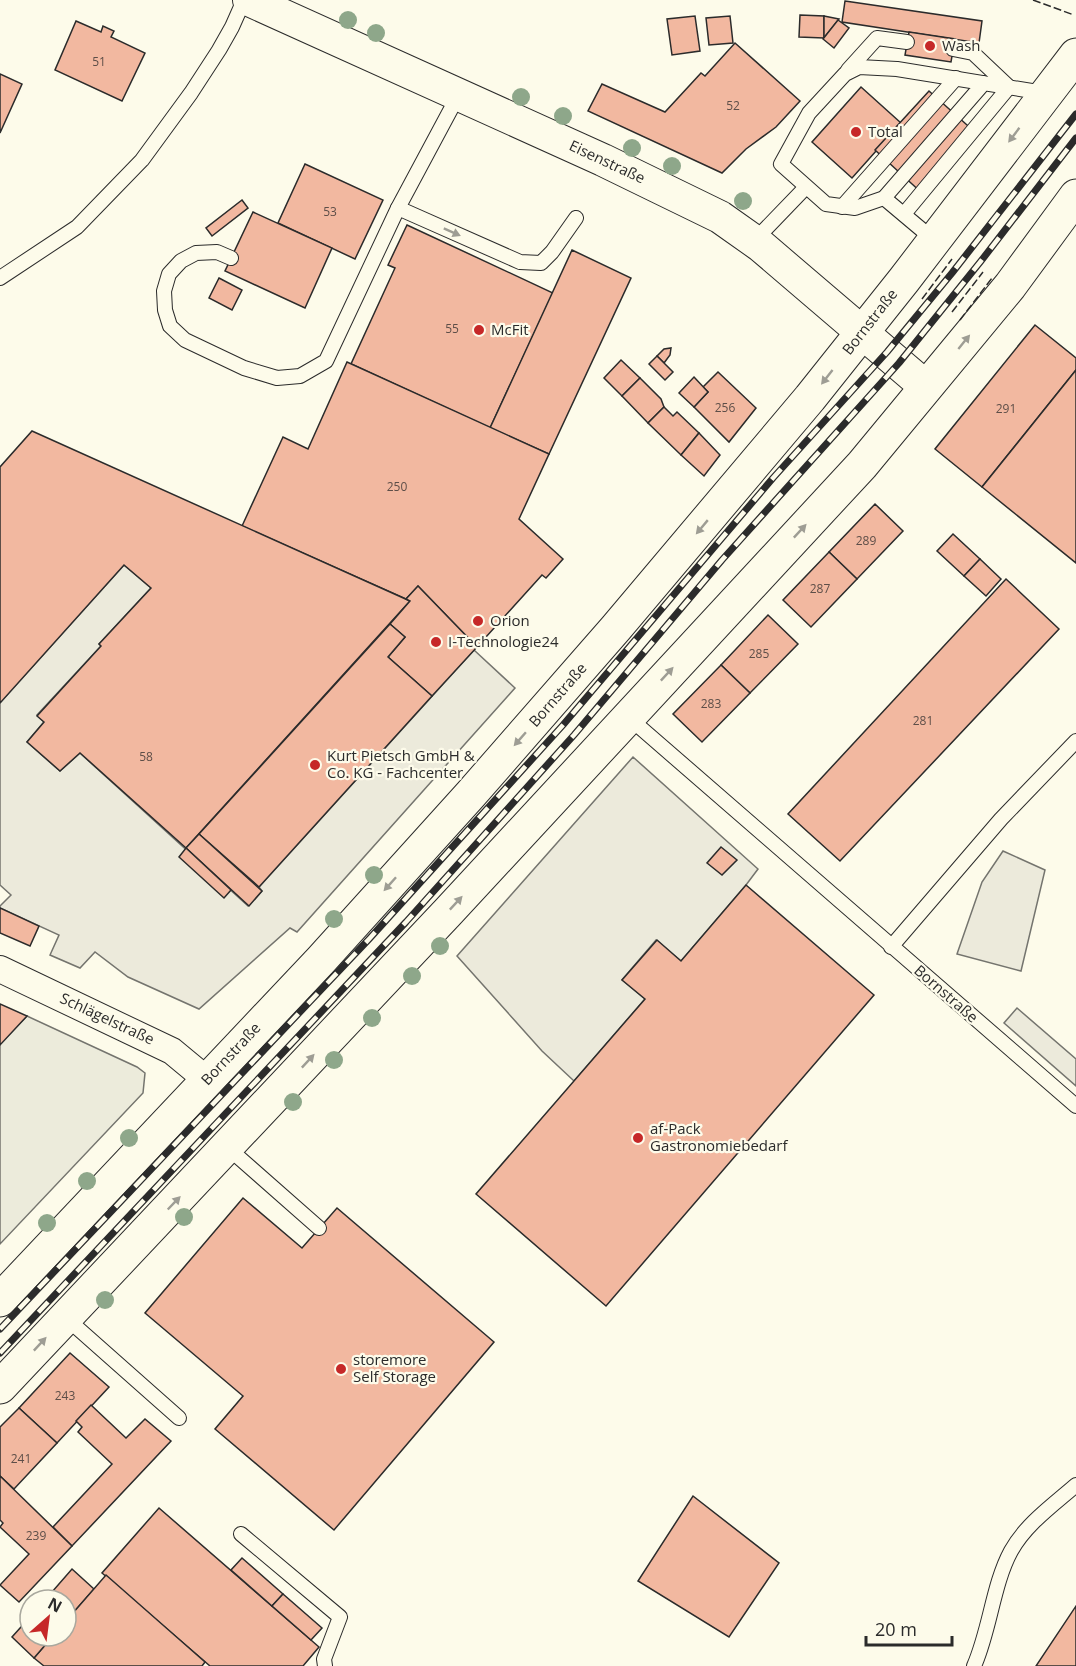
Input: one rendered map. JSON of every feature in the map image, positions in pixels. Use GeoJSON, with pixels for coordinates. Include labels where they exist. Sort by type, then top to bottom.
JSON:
{"type":"FeatureCollection","features":[{"type":"Feature","properties":{"kind":"main road","name":"Bornstraße"},"geometry":{"type":"LineString","coordinates":[[0,1300],[321,960],[509,751],[646,593],[863,332],[1076,55]]}},
{"type":"Feature","properties":{"kind":"main road"},"geometry":{"type":"LineString","coordinates":[[0,1387],[448,912],[862,465],[1010,286],[1076,196]]}},
{"type":"Feature","properties":{"kind":"street","name":"Eisenstraße"},"geometry":{"type":"LineString","coordinates":[[249,0],[459,94],[720,217],[754,241],[926,387]]}},
{"type":"Feature","properties":{"kind":"street","name":"Schlägelstraße"},"geometry":{"type":"LineString","coordinates":[[0,969],[172,1051],[207,1080]]}},
{"type":"Feature","properties":{"kind":"lane"},"geometry":{"type":"LineString","coordinates":[[0,278],[77,227],[142,160],[219,51],[244,0]]}},
{"type":"Feature","properties":{"kind":"lane"},"geometry":{"type":"LineString","coordinates":[[907,42],[877,38],[809,114],[781,164],[826,204],[855,208],[884,198],[984,83]]}},
{"type":"Feature","properties":{"kind":"lane"},"geometry":{"type":"LineString","coordinates":[[953,50],[973,53],[1009,87]]}},
{"type":"Feature","properties":{"kind":"lane"},"geometry":{"type":"LineString","coordinates":[[845,74],[860,67],[897,69],[1046,93]]}},
{"type":"Feature","properties":{"kind":"lane"},"geometry":{"type":"LineString","coordinates":[[842,207],[956,78]]}},
{"type":"Feature","properties":{"kind":"lane"},"geometry":{"type":"LineString","coordinates":[[904,214],[1009,87]]}},
{"type":"Feature","properties":{"kind":"lane"},"geometry":{"type":"LineString","coordinates":[[231,258],[217,252],[196,254],[181,261],[169,274],[164,291],[165,310],[171,326],[184,340],[244,368],[277,378],[300,376],[326,361],[398,208],[459,94]]}},
{"type":"Feature","properties":{"kind":"lane"},"geometry":{"type":"LineString","coordinates":[[754,241],[806,187]]}},
{"type":"Feature","properties":{"kind":"lane"},"geometry":{"type":"LineString","coordinates":[[884,198],[934,240]]}},
{"type":"Feature","properties":{"kind":"lane"},"geometry":{"type":"LineString","coordinates":[[398,208],[520,262],[541,263],[552,252],[576,218]]}},
{"type":"Feature","properties":{"kind":"lane","name":"Bornstraße"},"geometry":{"type":"LineString","coordinates":[[627,717],[1076,1106]]}},
{"type":"Feature","properties":{"kind":"lane"},"geometry":{"type":"LineString","coordinates":[[891,947],[1001,819],[1076,741]]}},
{"type":"Feature","properties":{"kind":"lane"},"geometry":{"type":"LineString","coordinates":[[227,1147],[319,1228]]}},
{"type":"Feature","properties":{"kind":"lane"},"geometry":{"type":"LineString","coordinates":[[65,1317],[179,1418]]}},
{"type":"Feature","properties":{"kind":"lane"},"geometry":{"type":"LineString","coordinates":[[974,1666],[1011,1551],[1026,1530],[1076,1485]]}},
{"type":"Feature","properties":{"kind":"lane"},"geometry":{"type":"LineString","coordinates":[[241,1534],[340,1617],[322,1664]]}},
{"type":"Feature","properties":{"kind":"shaded area"},"geometry":{"type":"Polygon","coordinates":[[[124,565],[151,588],[37,715],[44,722],[27,742],[60,771],[80,753],[248,906],[262,891],[259,887],[474,650],[515,688],[297,932],[290,928],[199,1009],[128,977],[95,952],[80,968],[50,955],[59,935],[0,908],[11,895],[0,885],[0,703],[124,565]]]}},
{"type":"Feature","properties":{"kind":"shaded area"},"geometry":{"type":"Polygon","coordinates":[[[633,757],[758,869],[681,961],[656,940],[622,980],[645,999],[574,1081],[542,1051],[457,956],[633,757]]]}},
{"type":"Feature","properties":{"kind":"shaded area"},"geometry":{"type":"Polygon","coordinates":[[[1003,851],[1045,870],[1021,971],[957,954],[982,882],[1003,851]]]}},
{"type":"Feature","properties":{"kind":"shaded area"},"geometry":{"type":"Polygon","coordinates":[[[1017,1008],[1076,1059],[1076,1086],[1004,1023],[1017,1008]]]}},
{"type":"Feature","properties":{"kind":"shaded area"},"geometry":{"type":"Polygon","coordinates":[[[27,1016],[137,1067],[145,1073],[143,1093],[0,1244],[0,1044],[27,1016]]]}},
{"type":"Feature","properties":{"kind":"building"},"geometry":{"type":"Polygon","coordinates":[[[845,1],[982,21],[979,43],[842,22],[845,1]]]}},
{"type":"Feature","properties":{"kind":"building"},"geometry":{"type":"Polygon","coordinates":[[[800,15],[824,16],[824,38],[799,37],[800,15]]]}},
{"type":"Feature","properties":{"kind":"building"},"geometry":{"type":"Polygon","coordinates":[[[695,16],[700,51],[672,55],[667,19],[695,16]]]}},
{"type":"Feature","properties":{"kind":"building"},"geometry":{"type":"Polygon","coordinates":[[[730,16],[733,43],[709,45],[706,18],[730,16]]]}},
{"type":"Feature","properties":{"kind":"building"},"geometry":{"type":"Polygon","coordinates":[[[824,16],[839,19],[824,38],[824,16]]]}},
{"type":"Feature","properties":{"kind":"building"},"geometry":{"type":"Polygon","coordinates":[[[838,20],[849,28],[834,48],[823,39],[838,20]]]}},
{"type":"Feature","properties":{"kind":"building"},"geometry":{"type":"Polygon","coordinates":[[[76,21],[101,32],[103,26],[114,31],[111,37],[145,53],[122,101],[55,70],[76,21]]]}},
{"type":"Feature","properties":{"kind":"building","name":"Wash"},"geometry":{"type":"Polygon","coordinates":[[[909,32],[955,39],[951,62],[905,55],[909,32]]]}},
{"type":"Feature","properties":{"kind":"building"},"geometry":{"type":"Polygon","coordinates":[[[735,43],[800,101],[776,127],[746,149],[722,173],[588,111],[602,84],[665,112],[701,73],[705,76],[735,43]]]}},
{"type":"Feature","properties":{"kind":"building"},"geometry":{"type":"Polygon","coordinates":[[[0,74],[22,84],[0,133],[0,74]]]}},
{"type":"Feature","properties":{"kind":"building","name":"Total"},"geometry":{"type":"Polygon","coordinates":[[[861,87],[901,123],[852,178],[812,142],[861,87]]]}},
{"type":"Feature","properties":{"kind":"building"},"geometry":{"type":"Polygon","coordinates":[[[929,91],[976,133],[924,195],[875,150],[929,91]]]}},
{"type":"Feature","properties":{"kind":"building"},"geometry":{"type":"Polygon","coordinates":[[[305,164],[383,200],[355,259],[278,223],[305,164]]]}},
{"type":"Feature","properties":{"kind":"building"},"geometry":{"type":"Polygon","coordinates":[[[242,200],[248,208],[212,236],[206,228],[242,200]]]}},
{"type":"Feature","properties":{"kind":"building"},"geometry":{"type":"Polygon","coordinates":[[[253,212],[332,248],[305,308],[225,271],[253,212]]]}},
{"type":"Feature","properties":{"kind":"building"},"geometry":{"type":"Polygon","coordinates":[[[407,225],[553,293],[490,428],[351,364],[395,268],[388,265],[407,225]]]}},
{"type":"Feature","properties":{"kind":"building"},"geometry":{"type":"Polygon","coordinates":[[[572,250],[631,278],[549,454],[490,428],[572,250]]]}},
{"type":"Feature","properties":{"kind":"building"},"geometry":{"type":"Polygon","coordinates":[[[219,278],[242,290],[232,310],[209,298],[219,278]]]}},
{"type":"Feature","properties":{"kind":"building"},"geometry":{"type":"Polygon","coordinates":[[[1035,325],[1076,358],[1076,370],[982,487],[935,449],[1035,325]]]}},
{"type":"Feature","properties":{"kind":"building"},"geometry":{"type":"Polygon","coordinates":[[[671,348],[670,355],[664,363],[657,356],[664,349],[671,348]]]}},
{"type":"Feature","properties":{"kind":"building"},"geometry":{"type":"Polygon","coordinates":[[[657,356],[673,372],[665,380],[649,364],[657,356]]]}},
{"type":"Feature","properties":{"kind":"building"},"geometry":{"type":"Polygon","coordinates":[[[621,360],[640,378],[622,396],[604,378],[621,360]]]}},
{"type":"Feature","properties":{"kind":"building"},"geometry":{"type":"Polygon","coordinates":[[[347,362],[549,454],[519,519],[563,559],[546,578],[542,575],[477,647],[418,586],[406,599],[242,526],[283,437],[308,449],[347,362]]]}},
{"type":"Feature","properties":{"kind":"building"},"geometry":{"type":"Polygon","coordinates":[[[1076,370],[1076,563],[982,487],[1076,370]]]}},
{"type":"Feature","properties":{"kind":"building"},"geometry":{"type":"Polygon","coordinates":[[[718,372],[756,408],[729,442],[694,407],[708,392],[703,387],[718,372]]]}},
{"type":"Feature","properties":{"kind":"building"},"geometry":{"type":"Polygon","coordinates":[[[694,377],[708,392],[694,407],[679,393],[694,377]]]}},
{"type":"Feature","properties":{"kind":"building"},"geometry":{"type":"Polygon","coordinates":[[[640,378],[661,399],[664,407],[648,423],[622,396],[640,378]]]}},
{"type":"Feature","properties":{"kind":"building"},"geometry":{"type":"Polygon","coordinates":[[[664,407],[673,416],[677,412],[699,433],[681,455],[648,423],[664,407]]]}},
{"type":"Feature","properties":{"kind":"building"},"geometry":{"type":"Polygon","coordinates":[[[32,431],[410,601],[186,848],[80,753],[60,771],[27,742],[44,722],[37,716],[151,588],[124,565],[0,703],[0,467],[32,431]]]}},
{"type":"Feature","properties":{"kind":"building"},"geometry":{"type":"Polygon","coordinates":[[[699,433],[720,455],[704,476],[681,455],[699,433]]]}},
{"type":"Feature","properties":{"kind":"building"},"geometry":{"type":"Polygon","coordinates":[[[875,504],[903,531],[857,579],[829,552],[875,504]]]}},
{"type":"Feature","properties":{"kind":"building"},"geometry":{"type":"Polygon","coordinates":[[[953,534],[980,559],[964,576],[937,551],[953,534]]]}},
{"type":"Feature","properties":{"kind":"building"},"geometry":{"type":"Polygon","coordinates":[[[829,552],[857,579],[811,627],[783,600],[829,552]]]}},
{"type":"Feature","properties":{"kind":"building"},"geometry":{"type":"Polygon","coordinates":[[[980,559],[1001,579],[986,596],[964,576],[980,559]]]}},
{"type":"Feature","properties":{"kind":"building"},"geometry":{"type":"Polygon","coordinates":[[[1006,579],[1059,629],[840,861],[788,814],[1006,579]]]}},
{"type":"Feature","properties":{"kind":"building","name":"I-Technologie24"},"geometry":{"type":"Polygon","coordinates":[[[418,586],[477,647],[432,696],[388,657],[405,637],[390,624],[410,601],[406,599],[418,586]]]}},
{"type":"Feature","properties":{"kind":"building"},"geometry":{"type":"Polygon","coordinates":[[[768,615],[798,644],[750,693],[721,665],[768,615]]]}},
{"type":"Feature","properties":{"kind":"building","name":"Kurt Pietsch GmbH & Co. KG - Fachcenter"},"geometry":{"type":"Polygon","coordinates":[[[390,624],[405,637],[388,657],[432,696],[259,887],[199,834],[390,624]]]}},
{"type":"Feature","properties":{"kind":"building"},"geometry":{"type":"Polygon","coordinates":[[[721,665],[750,693],[702,742],[673,714],[721,665]]]}},
{"type":"Feature","properties":{"kind":"building"},"geometry":{"type":"Polygon","coordinates":[[[199,834],[262,891],[249,906],[186,848],[199,834]]]}},
{"type":"Feature","properties":{"kind":"building"},"geometry":{"type":"Polygon","coordinates":[[[721,847],[737,860],[722,875],[707,863],[721,847]]]}},
{"type":"Feature","properties":{"kind":"building"},"geometry":{"type":"Polygon","coordinates":[[[186,848],[231,890],[224,898],[179,857],[186,848]]]}},
{"type":"Feature","properties":{"kind":"building","name":"af-Pack Gastronomiebedarf"},"geometry":{"type":"Polygon","coordinates":[[[746,885],[874,995],[606,1306],[476,1194],[645,999],[622,980],[657,940],[681,961],[746,885]]]}},
{"type":"Feature","properties":{"kind":"building"},"geometry":{"type":"Polygon","coordinates":[[[0,908],[39,926],[30,946],[0,933],[0,908]]]}},
{"type":"Feature","properties":{"kind":"building"},"geometry":{"type":"Polygon","coordinates":[[[0,1004],[27,1016],[0,1045],[0,1004]]]}},
{"type":"Feature","properties":{"kind":"building","name":"storemore Self Storage"},"geometry":{"type":"Polygon","coordinates":[[[243,1198],[302,1248],[337,1208],[494,1342],[334,1530],[215,1429],[243,1396],[145,1313],[243,1198]]]}},
{"type":"Feature","properties":{"kind":"building"},"geometry":{"type":"Polygon","coordinates":[[[70,1353],[109,1387],[57,1443],[19,1408],[70,1353]]]}},
{"type":"Feature","properties":{"kind":"building"},"geometry":{"type":"Polygon","coordinates":[[[91,1405],[126,1438],[145,1419],[171,1441],[72,1546],[53,1527],[112,1464],[78,1432],[82,1427],[76,1421],[91,1405]]]}},
{"type":"Feature","properties":{"kind":"building"},"geometry":{"type":"Polygon","coordinates":[[[19,1408],[57,1443],[14,1489],[0,1476],[0,1427],[19,1408]]]}},
{"type":"Feature","properties":{"kind":"building"},"geometry":{"type":"Polygon","coordinates":[[[0,1476],[72,1546],[32,1588],[18,1588],[18,1601],[0,1585],[29,1554],[0,1527],[3,1523],[0,1520],[0,1476]]]}},
{"type":"Feature","properties":{"kind":"building"},"geometry":{"type":"Polygon","coordinates":[[[693,1496],[779,1563],[729,1637],[638,1581],[693,1496]]]}},
{"type":"Feature","properties":{"kind":"building"},"geometry":{"type":"Polygon","coordinates":[[[159,1508],[319,1647],[303,1666],[210,1666],[102,1573],[159,1508]]]}},
{"type":"Feature","properties":{"kind":"building"},"geometry":{"type":"Polygon","coordinates":[[[242,1558],[283,1594],[272,1606],[231,1570],[242,1558]]]}},
{"type":"Feature","properties":{"kind":"building"},"geometry":{"type":"Polygon","coordinates":[[[72,1569],[94,1589],[78,1607],[78,1588],[55,1588],[72,1569]]]}},
{"type":"Feature","properties":{"kind":"building"},"geometry":{"type":"Polygon","coordinates":[[[106,1575],[205,1662],[202,1666],[44,1666],[34,1658],[43,1648],[78,1648],[78,1607],[106,1575]]]}},
{"type":"Feature","properties":{"kind":"building"},"geometry":{"type":"Polygon","coordinates":[[[283,1594],[322,1628],[311,1640],[272,1606],[283,1594]]]}},
{"type":"Feature","properties":{"kind":"building"},"geometry":{"type":"Polygon","coordinates":[[[1076,1606],[1076,1666],[1036,1666],[1076,1606]]]}},
{"type":"Feature","properties":{"kind":"building"},"geometry":{"type":"Polygon","coordinates":[[[18,1630],[18,1643],[12,1637],[18,1630]]]}},
{"type":"Feature","properties":{"kind":"building"},"geometry":{"type":"Polygon","coordinates":[[[24,1648],[43,1648],[34,1658],[24,1648]]]}},
{"type":"Feature","properties":{"kind":"railway"},"geometry":{"type":"LineString","coordinates":[[0,1329],[370,938],[563,725],[773,478],[887,352],[1076,114]]}},
{"type":"Feature","properties":{"kind":"railway"},"geometry":{"type":"LineString","coordinates":[[0,1353],[406,922],[574,735],[722,560],[899,363],[1076,138]]}},
{"type":"Feature","properties":{"kind":"fence"},"geometry":{"type":"LineString","coordinates":[[1033,0],[1074,15]]}},
{"type":"Feature","properties":{"kind":"fence"},"geometry":{"type":"LineString","coordinates":[[922,299],[952,259]]}},
{"type":"Feature","properties":{"kind":"fence"},"geometry":{"type":"LineString","coordinates":[[952,312],[983,272]]}},
{"type":"Feature","properties":{"kind":"fence"},"geometry":{"type":"LineString","coordinates":[[960,320],[992,278]]}},
{"type":"Feature","properties":{"kind":"place","name":"Wash"},"geometry":{"type":"Point","coordinates":[930,46]}},
{"type":"Feature","properties":{"kind":"place","name":"Total"},"geometry":{"type":"Point","coordinates":[856,132]}},
{"type":"Feature","properties":{"kind":"place","name":"McFit"},"geometry":{"type":"Point","coordinates":[479,330]}},
{"type":"Feature","properties":{"kind":"place","name":"Orion"},"geometry":{"type":"Point","coordinates":[478,621]}},
{"type":"Feature","properties":{"kind":"place","name":"I-Technologie24"},"geometry":{"type":"Point","coordinates":[436,642]}},
{"type":"Feature","properties":{"kind":"place","name":"Kurt Pietsch GmbH & Co. KG - Fachcenter"},"geometry":{"type":"Point","coordinates":[315,765]}},
{"type":"Feature","properties":{"kind":"place","name":"af-Pack Gastronomiebedarf"},"geometry":{"type":"Point","coordinates":[638,1138]}},
{"type":"Feature","properties":{"kind":"place","name":"storemore Self Storage"},"geometry":{"type":"Point","coordinates":[341,1369]}}]}
